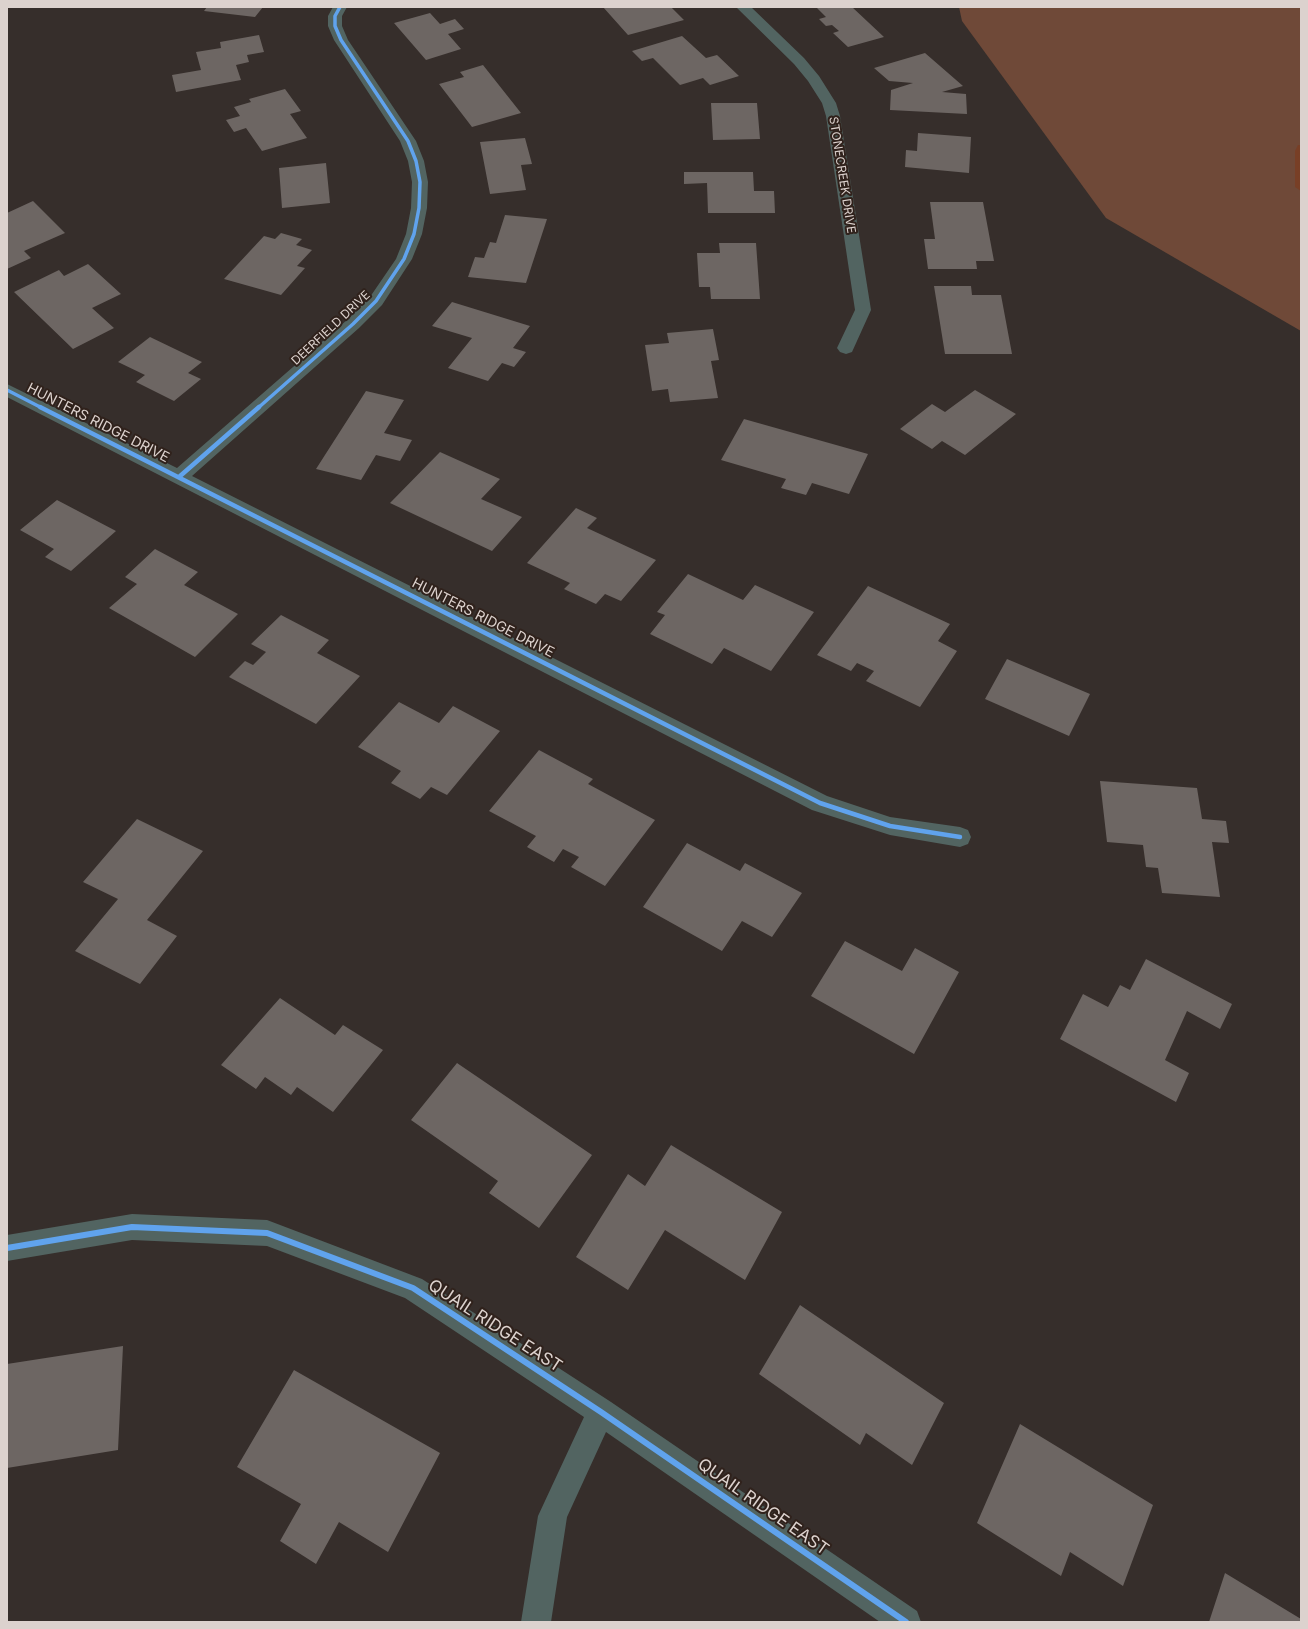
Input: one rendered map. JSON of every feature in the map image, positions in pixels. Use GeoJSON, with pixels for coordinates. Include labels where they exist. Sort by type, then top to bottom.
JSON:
{"type":"FeatureCollection","features":[{"type":"Feature","properties":{"kind":"street","name":"DEERFIELD DRIVE"},"geometry":{"type":"LineString","coordinates":[[179,477],[353,324],[376,301],[404,259],[414,234],[419,208],[420,182],[416,161],[408,141],[341,40],[335,26],[335,16],[340,7]]}},
{"type":"Feature","properties":{"kind":"street","name":"STONECREEK DRIVE"},"geometry":{"type":"LineString","coordinates":[[743,7],[799,61],[814,79],[829,103],[833,116],[863,310],[846,348]]}},
{"type":"Feature","properties":{"kind":"street","name":"HUNTERS RIDGE DRIVE"},"geometry":{"type":"LineString","coordinates":[[7,390],[820,803],[890,826],[960,837]]}},
{"type":"Feature","properties":{"kind":"street","name":"QUAIL RIDGE EAST"},"geometry":{"type":"LineString","coordinates":[[7,1248],[132,1227],[267,1233],[413,1288],[601,1412],[906,1622]]}},
{"type":"Feature","properties":{"kind":"street"},"geometry":{"type":"LineString","coordinates":[[536,1622],[553,1516],[601,1412]]}},
{"type":"Feature","properties":{"kind":"shaded area"},"geometry":{"type":"Polygon","coordinates":[[[959,7],[1301,7],[1301,331],[1106,218],[962,21],[959,7]]]}},
{"type":"Feature","properties":{"kind":"building"},"geometry":{"type":"Polygon","coordinates":[[[207,7],[263,7],[255,17],[204,11],[207,7]]]}},
{"type":"Feature","properties":{"kind":"building"},"geometry":{"type":"Polygon","coordinates":[[[603,7],[671,7],[684,20],[628,35],[603,7]]]}},
{"type":"Feature","properties":{"kind":"building"},"geometry":{"type":"Polygon","coordinates":[[[852,7],[884,37],[848,47],[833,33],[839,31],[832,25],[826,26],[819,19],[826,17],[817,8],[852,7]]]}},
{"type":"Feature","properties":{"kind":"building"},"geometry":{"type":"Polygon","coordinates":[[[430,13],[440,24],[455,19],[464,29],[448,34],[461,49],[426,60],[394,23],[430,13]]]}},
{"type":"Feature","properties":{"kind":"building"},"geometry":{"type":"Polygon","coordinates":[[[259,35],[264,52],[247,55],[249,62],[236,65],[241,80],[176,92],[172,75],[201,70],[196,52],[221,48],[220,42],[259,35]]]}},
{"type":"Feature","properties":{"kind":"building"},"geometry":{"type":"Polygon","coordinates":[[[682,36],[706,58],[717,55],[739,76],[710,85],[703,78],[680,85],[653,58],[642,61],[632,51],[682,36]]]}},
{"type":"Feature","properties":{"kind":"building"},"geometry":{"type":"Polygon","coordinates":[[[925,53],[963,86],[942,92],[966,94],[967,114],[890,110],[891,90],[913,83],[889,81],[874,68],[925,53]]]}},
{"type":"Feature","properties":{"kind":"building"},"geometry":{"type":"Polygon","coordinates":[[[483,65],[521,113],[472,127],[439,84],[464,77],[460,72],[483,65]]]}},
{"type":"Feature","properties":{"kind":"building"},"geometry":{"type":"Polygon","coordinates":[[[285,89],[301,111],[290,114],[307,138],[262,151],[246,128],[234,132],[226,120],[240,116],[234,107],[251,102],[249,99],[285,89]]]}},
{"type":"Feature","properties":{"kind":"building"},"geometry":{"type":"Polygon","coordinates":[[[711,103],[757,103],[760,139],[713,140],[711,103]]]}},
{"type":"Feature","properties":{"kind":"building"},"geometry":{"type":"Polygon","coordinates":[[[918,133],[971,137],[969,173],[905,167],[906,150],[917,151],[918,133]]]}},
{"type":"Feature","properties":{"kind":"building"},"geometry":{"type":"Polygon","coordinates":[[[525,138],[532,164],[521,165],[526,190],[490,194],[480,142],[525,138]]]}},
{"type":"Feature","properties":{"kind":"building"},"geometry":{"type":"Polygon","coordinates":[[[326,163],[330,203],[282,208],[279,168],[326,163]]]}},
{"type":"Feature","properties":{"kind":"building"},"geometry":{"type":"Polygon","coordinates":[[[684,172],[753,172],[754,191],[774,191],[775,213],[708,213],[707,183],[684,184],[684,172]]]}},
{"type":"Feature","properties":{"kind":"building"},"geometry":{"type":"Polygon","coordinates":[[[33,201],[65,233],[24,251],[31,258],[7,269],[7,213],[33,201]]]}},
{"type":"Feature","properties":{"kind":"building"},"geometry":{"type":"Polygon","coordinates":[[[930,202],[983,202],[994,261],[976,261],[977,269],[928,269],[924,239],[935,239],[930,202]]]}},
{"type":"Feature","properties":{"kind":"building"},"geometry":{"type":"Polygon","coordinates":[[[505,215],[547,219],[526,283],[468,277],[475,257],[484,258],[490,242],[496,243],[505,215]]]}},
{"type":"Feature","properties":{"kind":"building"},"geometry":{"type":"Polygon","coordinates":[[[281,233],[302,239],[296,245],[312,250],[297,266],[305,268],[281,295],[224,279],[264,236],[275,239],[281,233]]]}},
{"type":"Feature","properties":{"kind":"building"},"geometry":{"type":"Polygon","coordinates":[[[719,243],[756,243],[760,299],[711,299],[710,287],[699,287],[697,253],[720,253],[719,243]]]}},
{"type":"Feature","properties":{"kind":"building"},"geometry":{"type":"Polygon","coordinates":[[[88,264],[121,294],[92,308],[114,328],[73,349],[14,292],[59,270],[64,276],[88,264]]]}},
{"type":"Feature","properties":{"kind":"building"},"geometry":{"type":"Polygon","coordinates":[[[934,286],[971,286],[972,295],[1001,295],[1012,354],[945,354],[934,286]]]}},
{"type":"Feature","properties":{"kind":"building"},"geometry":{"type":"Polygon","coordinates":[[[452,302],[530,326],[513,348],[526,352],[514,367],[502,363],[488,381],[448,368],[472,338],[432,326],[452,302]]]}},
{"type":"Feature","properties":{"kind":"building"},"geometry":{"type":"Polygon","coordinates":[[[713,329],[719,360],[711,361],[718,398],[670,402],[668,389],[652,391],[645,345],[669,343],[667,333],[713,329]]]}},
{"type":"Feature","properties":{"kind":"building"},"geometry":{"type":"Polygon","coordinates":[[[150,337],[202,362],[188,373],[201,379],[174,401],[136,382],[145,375],[118,362],[150,337]]]}},
{"type":"Feature","properties":{"kind":"building"},"geometry":{"type":"Polygon","coordinates":[[[975,390],[1016,414],[965,455],[942,441],[932,449],[900,429],[932,404],[945,412],[975,390]]]}},
{"type":"Feature","properties":{"kind":"building"},"geometry":{"type":"Polygon","coordinates":[[[366,391],[404,400],[384,433],[412,440],[400,461],[376,455],[361,480],[316,469],[366,391]]]}},
{"type":"Feature","properties":{"kind":"building"},"geometry":{"type":"Polygon","coordinates":[[[744,419],[868,454],[849,494],[812,483],[806,495],[781,488],[786,479],[721,460],[744,419]]]}},
{"type":"Feature","properties":{"kind":"building"},"geometry":{"type":"Polygon","coordinates":[[[440,452],[500,479],[481,499],[522,517],[492,551],[390,503],[440,452]]]}},
{"type":"Feature","properties":{"kind":"building"},"geometry":{"type":"Polygon","coordinates":[[[57,500],[116,531],[71,571],[45,557],[54,549],[20,530],[57,500]]]}},
{"type":"Feature","properties":{"kind":"building"},"geometry":{"type":"Polygon","coordinates":[[[576,508],[597,518],[587,528],[656,560],[621,601],[605,594],[596,604],[564,589],[570,583],[527,563],[576,508]]]}},
{"type":"Feature","properties":{"kind":"building"},"geometry":{"type":"Polygon","coordinates":[[[155,549],[198,572],[184,585],[238,614],[195,657],[109,608],[137,584],[125,577],[155,549]]]}},
{"type":"Feature","properties":{"kind":"building"},"geometry":{"type":"Polygon","coordinates":[[[688,574],[743,600],[755,585],[814,612],[771,671],[724,648],[712,664],[650,634],[665,615],[657,612],[688,574]]]}},
{"type":"Feature","properties":{"kind":"building"},"geometry":{"type":"Polygon","coordinates":[[[868,586],[950,624],[938,641],[957,651],[920,707],[866,681],[874,671],[857,663],[851,671],[817,655],[868,586]]]}},
{"type":"Feature","properties":{"kind":"building"},"geometry":{"type":"Polygon","coordinates":[[[281,615],[329,640],[317,653],[360,676],[316,724],[229,677],[245,661],[253,665],[266,652],[251,644],[281,615]]]}},
{"type":"Feature","properties":{"kind":"building"},"geometry":{"type":"Polygon","coordinates":[[[1007,659],[1090,694],[1069,736],[985,699],[1007,659]]]}},
{"type":"Feature","properties":{"kind":"building"},"geometry":{"type":"Polygon","coordinates":[[[399,702],[439,723],[453,706],[500,731],[447,795],[431,787],[420,799],[391,783],[401,771],[358,747],[399,702]]]}},
{"type":"Feature","properties":{"kind":"building"},"geometry":{"type":"Polygon","coordinates":[[[539,750],[593,779],[588,784],[655,820],[605,886],[571,867],[579,857],[563,849],[554,862],[527,847],[536,836],[489,811],[539,750]]]}},
{"type":"Feature","properties":{"kind":"building"},"geometry":{"type":"Polygon","coordinates":[[[1100,781],[1197,788],[1202,819],[1226,821],[1229,843],[1212,842],[1220,897],[1162,893],[1158,868],[1146,867],[1143,845],[1107,842],[1100,781]]]}},
{"type":"Feature","properties":{"kind":"building"},"geometry":{"type":"Polygon","coordinates":[[[137,819],[203,851],[147,920],[177,936],[140,984],[75,951],[118,899],[83,882],[137,819]]]}},
{"type":"Feature","properties":{"kind":"building"},"geometry":{"type":"Polygon","coordinates":[[[687,843],[740,871],[745,863],[802,893],[772,937],[742,921],[722,951],[643,907],[687,843]]]}},
{"type":"Feature","properties":{"kind":"building"},"geometry":{"type":"Polygon","coordinates":[[[845,941],[902,971],[915,948],[959,972],[914,1054],[811,996],[845,941]]]}},
{"type":"Feature","properties":{"kind":"building"},"geometry":{"type":"Polygon","coordinates":[[[1146,959],[1232,1004],[1220,1029],[1187,1011],[1165,1060],[1189,1073],[1176,1102],[1060,1039],[1083,994],[1108,1007],[1120,985],[1130,990],[1146,959]]]}},
{"type":"Feature","properties":{"kind":"building"},"geometry":{"type":"Polygon","coordinates":[[[280,998],[335,1035],[343,1025],[383,1050],[333,1112],[297,1087],[291,1095],[265,1077],[256,1089],[221,1065],[280,998]]]}},
{"type":"Feature","properties":{"kind":"building"},"geometry":{"type":"Polygon","coordinates":[[[457,1063],[592,1155],[539,1228],[489,1193],[498,1181],[411,1120],[457,1063]]]}},
{"type":"Feature","properties":{"kind":"building"},"geometry":{"type":"Polygon","coordinates":[[[671,1145],[782,1212],[745,1280],[665,1230],[628,1290],[576,1257],[628,1174],[645,1186],[671,1145]]]}},
{"type":"Feature","properties":{"kind":"building"},"geometry":{"type":"Polygon","coordinates":[[[800,1305],[944,1403],[912,1465],[866,1433],[860,1445],[759,1374],[800,1305]]]}},
{"type":"Feature","properties":{"kind":"building"},"geometry":{"type":"Polygon","coordinates":[[[123,1346],[118,1450],[7,1468],[7,1364],[123,1346]]]}},
{"type":"Feature","properties":{"kind":"building"},"geometry":{"type":"Polygon","coordinates":[[[294,1370],[440,1453],[388,1552],[339,1522],[316,1564],[280,1541],[301,1504],[237,1467],[294,1370]]]}},
{"type":"Feature","properties":{"kind":"building"},"geometry":{"type":"Polygon","coordinates":[[[1020,1424],[1153,1505],[1123,1586],[1070,1552],[1061,1576],[977,1523],[1020,1424]]]}},
{"type":"Feature","properties":{"kind":"building"},"geometry":{"type":"Polygon","coordinates":[[[1225,1573],[1301,1619],[1301,1622],[1209,1622],[1225,1573]]]}},
{"type":"Feature","properties":{"kind":"waterway"},"geometry":{"type":"LineString","coordinates":[[1301,147],[1299,151],[1299,187],[1301,188]]}},
{"type":"Feature","properties":{"kind":"cycle path"},"geometry":{"type":"LineString","coordinates":[[179,477],[353,324],[376,301],[404,259],[414,234],[419,208],[420,182],[416,161],[408,141],[341,40],[335,26],[335,16],[340,7]]}},
{"type":"Feature","properties":{"kind":"cycle path"},"geometry":{"type":"LineString","coordinates":[[7,390],[820,803],[890,826],[960,837]]}},
{"type":"Feature","properties":{"kind":"cycle path"},"geometry":{"type":"LineString","coordinates":[[7,1248],[132,1227],[267,1233],[413,1288],[601,1412],[906,1622]]}}]}
